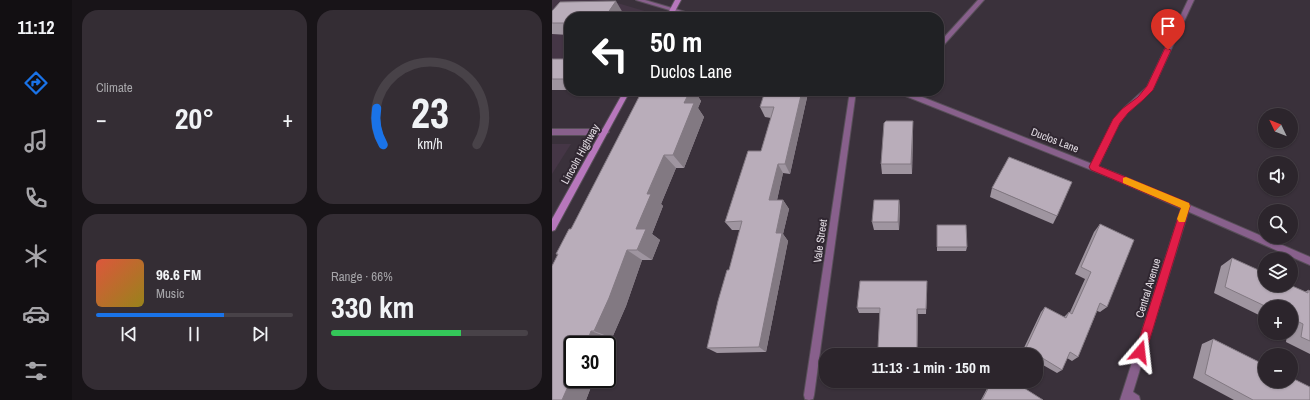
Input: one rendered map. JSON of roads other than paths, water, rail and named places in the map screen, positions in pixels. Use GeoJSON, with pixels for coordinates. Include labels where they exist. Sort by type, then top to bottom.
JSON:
{"type":"FeatureCollection","features":[{"type":"Feature","properties":{"kind":"main road"},"geometry":{"type":"LineString","coordinates":[[673,10],[678,0]]}},
{"type":"Feature","properties":{"kind":"main road","name":"Lincoln Highway"},"geometry":{"type":"LineString","coordinates":[[552,227],[625,96]]}},
{"type":"Feature","properties":{"kind":"street"},"geometry":{"type":"LineString","coordinates":[[639,0],[680,12]]}},
{"type":"Feature","properties":{"kind":"street"},"geometry":{"type":"LineString","coordinates":[[944,41],[981,0]]}},
{"type":"Feature","properties":{"kind":"street"},"geometry":{"type":"LineString","coordinates":[[1094,167],[1116,122],[1125,111],[1141,98],[1150,88],[1191,0]]}},
{"type":"Feature","properties":{"kind":"street","name":"Vale Street"},"geometry":{"type":"LineString","coordinates":[[809,395],[852,96]]}},
{"type":"Feature","properties":{"kind":"street","name":"Duclos Lane"},"geometry":{"type":"LineString","coordinates":[[913,96],[1094,167],[1310,261]]}},
{"type":"Feature","properties":{"kind":"street"},"geometry":{"type":"LineString","coordinates":[[552,132],[605,132]]}},
{"type":"Feature","properties":{"kind":"street","name":"Central Avenue"},"geometry":{"type":"LineString","coordinates":[[1129,398],[1186,206]]}}]}
